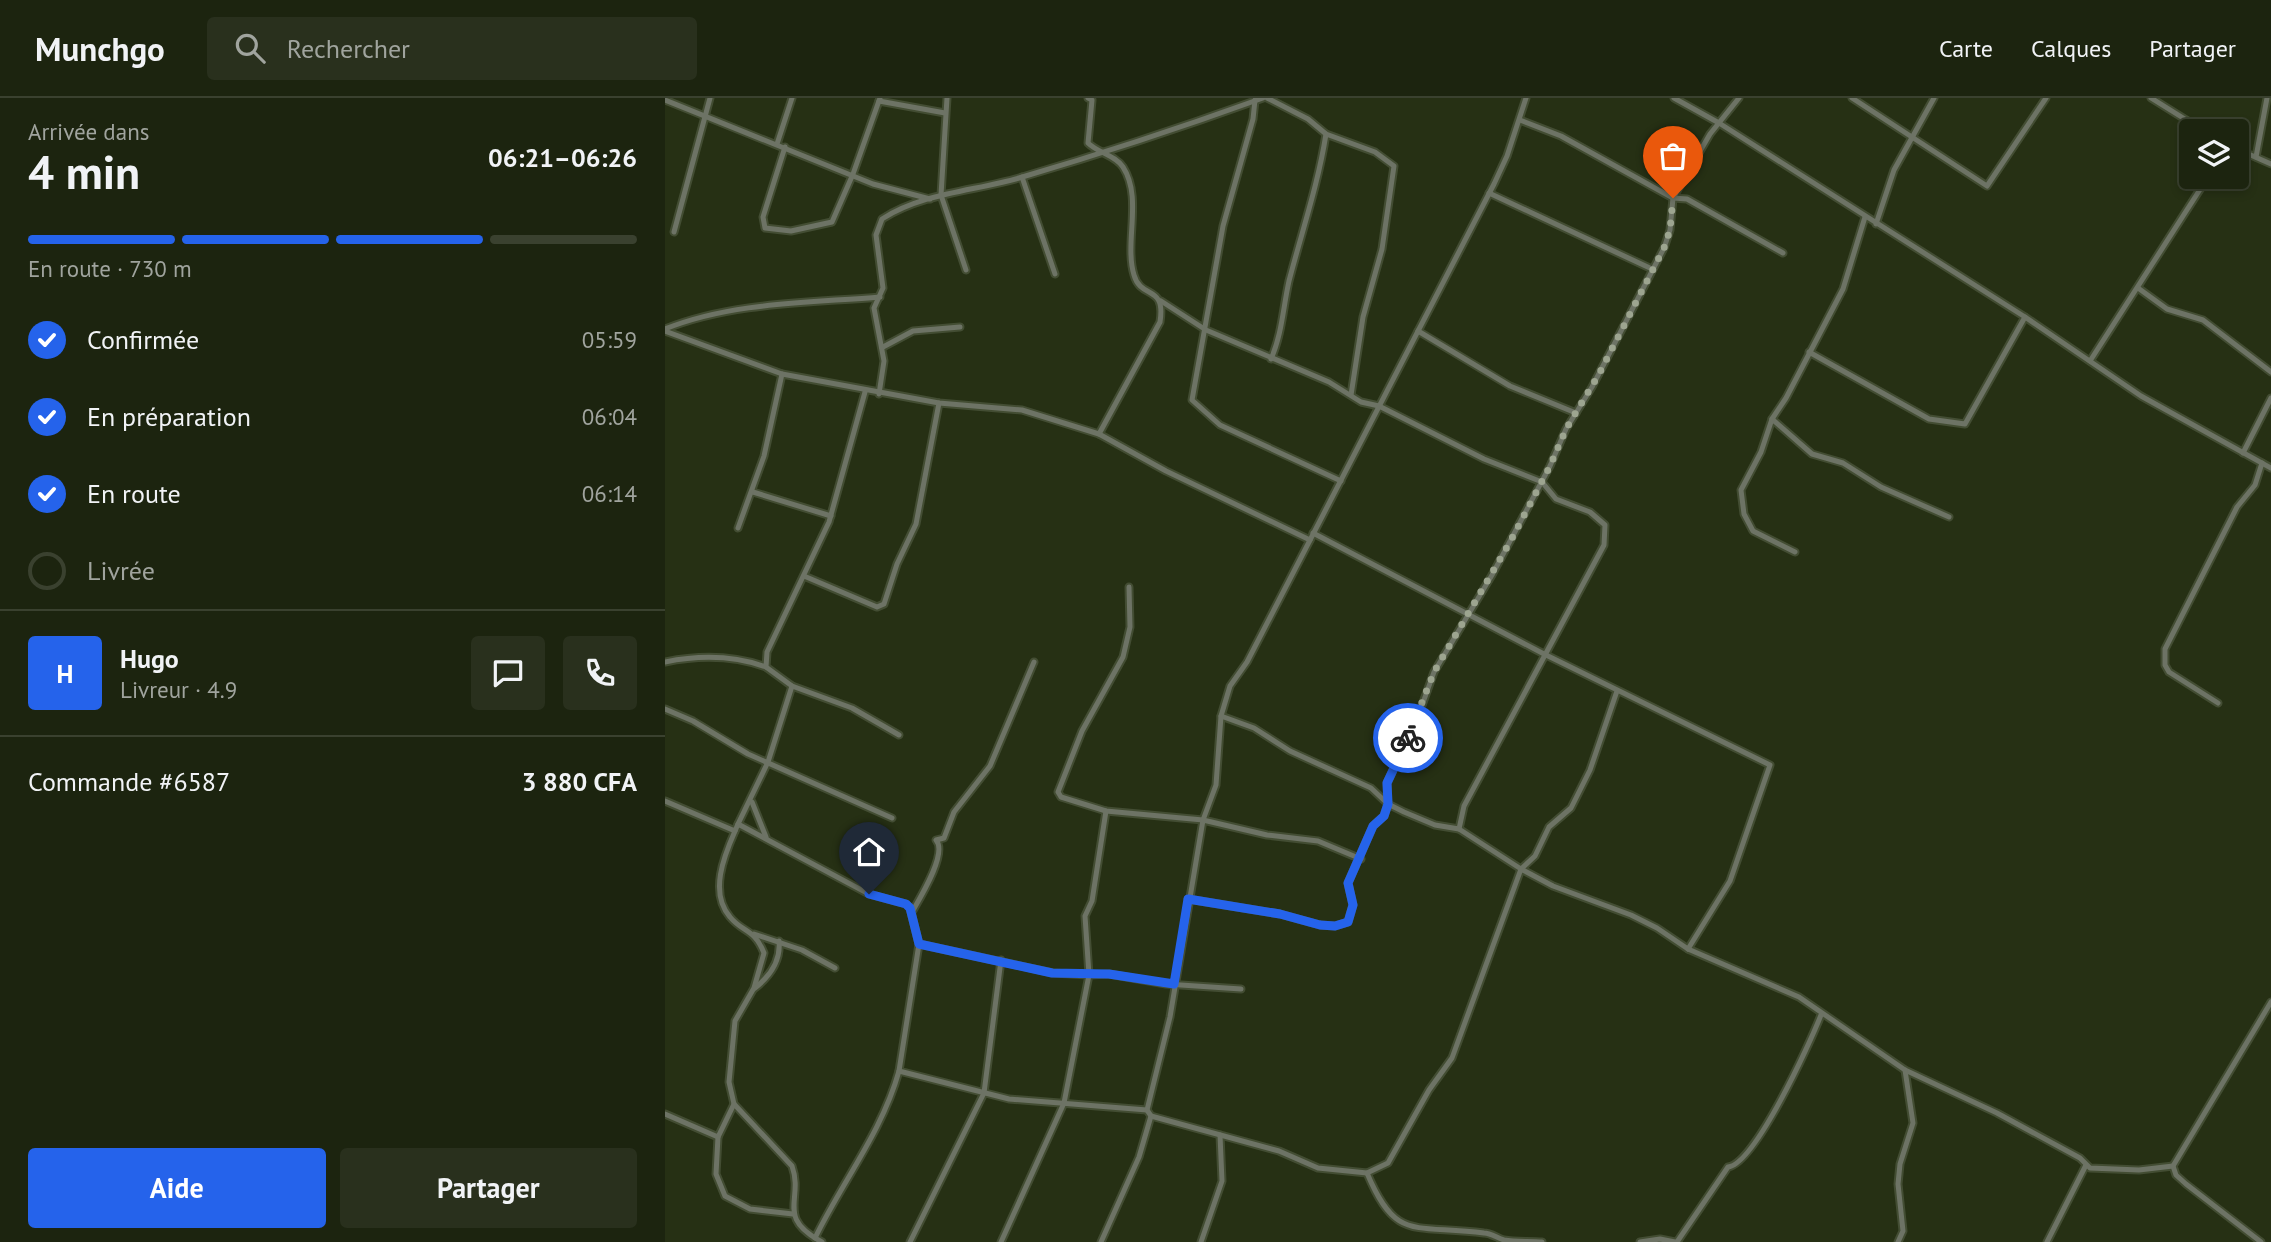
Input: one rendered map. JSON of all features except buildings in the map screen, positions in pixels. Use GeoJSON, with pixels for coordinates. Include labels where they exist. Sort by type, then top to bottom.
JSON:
{"type":"FeatureCollection","features":[{"type":"Feature","properties":{"kind":"street"},"geometry":{"type":"LineString","coordinates":[[674,232],[711,98]]}},
{"type":"Feature","properties":{"kind":"street"},"geometry":{"type":"LineString","coordinates":[[777,144],[792,98]]}},
{"type":"Feature","properties":{"kind":"street"},"geometry":{"type":"LineString","coordinates":[[947,98],[941,195],[966,270]]}},
{"type":"Feature","properties":{"kind":"street"},"geometry":{"type":"LineString","coordinates":[[880,394],[883,347],[874,308],[883,288],[876,234],[878,225],[890,214],[941,195],[976,190],[1175,130],[1254,99],[1265,98],[1308,119],[1326,134],[1375,152],[1392,163],[1395,172],[1382,249],[1363,317],[1352,395]]}},
{"type":"Feature","properties":{"kind":"street"},"geometry":{"type":"LineString","coordinates":[[1526,98],[1520,120],[1489,193],[1247,662],[1230,686],[1221,716],[1216,785],[1203,820],[1167,1028],[1147,1110],[1151,1116],[1279,1151],[1318,1168],[1367,1172],[1388,1163],[1429,1090],[1452,1058],[1521,869],[1535,856],[1549,827],[1571,808],[1590,771],[1617,691]]}},
{"type":"Feature","properties":{"kind":"street"},"geometry":{"type":"LineString","coordinates":[[1674,98],[1719,123],[2025,317],[2141,396],[2271,468]]}},
{"type":"Feature","properties":{"kind":"street"},"geometry":{"type":"LineString","coordinates":[[1188,899],[1280,914],[1320,925],[1341,926],[1348,922],[1353,905],[1348,883],[1361,859],[1373,826],[1384,816],[1388,804],[1387,783],[1416,722],[1434,672],[1492,575],[1576,414],[1607,361],[1670,230],[1673,198],[1719,123],[1739,98]]}},
{"type":"Feature","properties":{"kind":"street"},"geometry":{"type":"LineString","coordinates":[[1851,98],[1987,186],[2046,98]]}},
{"type":"Feature","properties":{"kind":"street"},"geometry":{"type":"LineString","coordinates":[[1876,224],[1894,170],[1934,98]]}},
{"type":"Feature","properties":{"kind":"street"},"geometry":{"type":"LineString","coordinates":[[2151,98],[2185,119]]}},
{"type":"Feature","properties":{"kind":"street"},"geometry":{"type":"LineString","coordinates":[[2256,158],[2267,98]]}},
{"type":"Feature","properties":{"kind":"street"},"geometry":{"type":"LineString","coordinates":[[785,147],[763,217],[765,228],[772,231],[791,231],[832,222],[853,174],[879,99],[945,113]]}},
{"type":"Feature","properties":{"kind":"street"},"geometry":{"type":"LineString","coordinates":[[1091,99],[1088,143],[1098,152],[1117,160],[1129,179],[1133,274],[1144,288],[1206,330],[1352,395],[1361,402],[1380,405],[1484,459],[1542,482],[1556,499],[1596,516],[1607,530],[1604,545],[1578,597],[1544,654],[1464,806],[1459,830]]}},
{"type":"Feature","properties":{"kind":"street"},"geometry":{"type":"LineString","coordinates":[[1254,99],[1223,226],[1192,397],[1194,404],[1220,425],[1341,481]]}},
{"type":"Feature","properties":{"kind":"street"},"geometry":{"type":"LineString","coordinates":[[665,100],[873,184],[930,199]]}},
{"type":"Feature","properties":{"kind":"street"},"geometry":{"type":"LineString","coordinates":[[1520,120],[1561,136],[1673,198],[1687,199],[1783,253]]}},
{"type":"Feature","properties":{"kind":"street"},"geometry":{"type":"LineString","coordinates":[[1271,359],[1281,337],[1289,280],[1313,202],[1326,134]]}},
{"type":"Feature","properties":{"kind":"street"},"geometry":{"type":"LineString","coordinates":[[2249,155],[2271,164]]}},
{"type":"Feature","properties":{"kind":"street"},"geometry":{"type":"LineString","coordinates":[[1022,177],[1055,274]]}},
{"type":"Feature","properties":{"kind":"street"},"geometry":{"type":"LineString","coordinates":[[2090,361],[2201,189]]}},
{"type":"Feature","properties":{"kind":"street"},"geometry":{"type":"LineString","coordinates":[[1489,193],[1652,269]]}},
{"type":"Feature","properties":{"kind":"street"},"geometry":{"type":"LineString","coordinates":[[1795,552],[1753,531],[1744,513],[1741,490],[1761,452],[1772,419],[1843,289],[1865,217]]}},
{"type":"Feature","properties":{"kind":"street"},"geometry":{"type":"LineString","coordinates":[[2138,288],[2167,309],[2203,320],[2271,372]]}},
{"type":"Feature","properties":{"kind":"street"},"geometry":{"type":"LineString","coordinates":[[665,330],[693,318],[747,309],[880,297]]}},
{"type":"Feature","properties":{"kind":"street"},"geometry":{"type":"LineString","coordinates":[[1099,434],[1160,322],[1161,301]]}},
{"type":"Feature","properties":{"kind":"street"},"geometry":{"type":"LineString","coordinates":[[1809,352],[1873,385],[1929,419],[1965,424],[2025,317]]}},
{"type":"Feature","properties":{"kind":"street"},"geometry":{"type":"LineString","coordinates":[[883,347],[913,331],[960,327]]}},
{"type":"Feature","properties":{"kind":"street"},"geometry":{"type":"LineString","coordinates":[[665,330],[782,374],[865,392],[939,404],[1022,410],[1099,434],[1166,471],[1468,612],[1617,691],[1770,765],[1730,881],[1688,949]]}},
{"type":"Feature","properties":{"kind":"street"},"geometry":{"type":"LineString","coordinates":[[1418,331],[1510,386],[1576,414]]}},
{"type":"Feature","properties":{"kind":"street"},"geometry":{"type":"LineString","coordinates":[[738,528],[753,492],[782,374]]}},
{"type":"Feature","properties":{"kind":"street"},"geometry":{"type":"LineString","coordinates":[[766,667],[767,652],[831,516],[865,392]]}},
{"type":"Feature","properties":{"kind":"street"},"geometry":{"type":"LineString","coordinates":[[2243,453],[2271,398]]}},
{"type":"Feature","properties":{"kind":"street"},"geometry":{"type":"LineString","coordinates":[[804,576],[877,607],[884,604],[897,564],[916,524],[939,404]]}},
{"type":"Feature","properties":{"kind":"street"},"geometry":{"type":"LineString","coordinates":[[1772,419],[1812,454],[1843,463],[1881,487],[1949,517]]}},
{"type":"Feature","properties":{"kind":"street"},"geometry":{"type":"LineString","coordinates":[[2218,703],[2169,672],[2165,665],[2165,649],[2237,507],[2255,485],[2262,463]]}},
{"type":"Feature","properties":{"kind":"street"},"geometry":{"type":"LineString","coordinates":[[753,492],[831,516]]}},
{"type":"Feature","properties":{"kind":"street"},"geometry":{"type":"LineString","coordinates":[[1129,586],[1131,619],[1123,657],[1082,731],[1058,792],[1061,797],[1107,811],[1203,820],[1267,835],[1318,841],[1361,859]]}},
{"type":"Feature","properties":{"kind":"street"},"geometry":{"type":"LineString","coordinates":[[665,662],[694,656],[734,657],[766,667],[792,686],[852,708],[899,735]]}},
{"type":"Feature","properties":{"kind":"street"},"geometry":{"type":"LineString","coordinates":[[912,912],[924,893],[940,850],[936,840],[944,838],[954,813],[990,766],[1034,662]]}},
{"type":"Feature","properties":{"kind":"street"},"geometry":{"type":"LineString","coordinates":[[792,686],[768,762],[724,859],[719,889],[730,918],[754,934],[779,941],[835,968]]}},
{"type":"Feature","properties":{"kind":"street"},"geometry":{"type":"LineString","coordinates":[[665,709],[693,721],[768,762],[892,818]]}},
{"type":"Feature","properties":{"kind":"street"},"geometry":{"type":"LineString","coordinates":[[1221,716],[1254,728],[1290,751],[1371,788],[1388,804],[1435,825],[1459,830],[1553,886],[1657,928],[1688,949],[1799,997],[1821,1015],[1905,1070],[1997,1113],[2080,1158],[2086,1166],[2097,1170],[2173,1166]]}},
{"type":"Feature","properties":{"kind":"street"},"geometry":{"type":"LineString","coordinates":[[665,801],[735,831]]}},
{"type":"Feature","properties":{"kind":"street"},"geometry":{"type":"LineString","coordinates":[[752,801],[766,837]]}},
{"type":"Feature","properties":{"kind":"street"},"geometry":{"type":"LineString","coordinates":[[1001,1242],[1064,1103],[1089,975],[1084,916],[1092,901],[1107,811]]}},
{"type":"Feature","properties":{"kind":"street"},"geometry":{"type":"LineString","coordinates":[[738,824],[869,894],[906,904],[912,912],[919,944],[899,1071],[891,1102],[851,1177],[838,1192],[815,1238]]}},
{"type":"Feature","properties":{"kind":"street"},"geometry":{"type":"LineString","coordinates":[[754,934],[764,953],[754,988],[735,1021],[729,1082],[734,1104],[792,1166],[795,1177],[793,1214]]}},
{"type":"Feature","properties":{"kind":"street"},"geometry":{"type":"LineString","coordinates":[[754,988],[767,978],[780,953],[779,941]]}},
{"type":"Feature","properties":{"kind":"street"},"geometry":{"type":"LineString","coordinates":[[919,944],[1052,973],[1109,974],[1174,984],[1241,989]]}},
{"type":"Feature","properties":{"kind":"street"},"geometry":{"type":"LineString","coordinates":[[910,1242],[984,1093],[1000,960]]}},
{"type":"Feature","properties":{"kind":"street"},"geometry":{"type":"LineString","coordinates":[[2261,1242],[2186,1184],[2176,1175],[2173,1166],[2271,1002]]}},
{"type":"Feature","properties":{"kind":"street"},"geometry":{"type":"LineString","coordinates":[[1640,1242],[1660,1239],[1676,1242],[1728,1167],[1741,1163],[1755,1146],[1803,1060],[1821,1015]]}},
{"type":"Feature","properties":{"kind":"street"},"geometry":{"type":"LineString","coordinates":[[1898,1242],[1904,1223],[1898,1184],[1900,1164],[1913,1123],[1905,1070]]}},
{"type":"Feature","properties":{"kind":"street"},"geometry":{"type":"LineString","coordinates":[[899,1071],[1009,1099],[1147,1110]]}},
{"type":"Feature","properties":{"kind":"street"},"geometry":{"type":"LineString","coordinates":[[734,1104],[718,1137],[716,1174],[725,1196],[750,1209],[793,1214],[822,1242]]}},
{"type":"Feature","properties":{"kind":"street"},"geometry":{"type":"LineString","coordinates":[[665,1114],[718,1137]]}},
{"type":"Feature","properties":{"kind":"street"},"geometry":{"type":"LineString","coordinates":[[1101,1242],[1139,1157],[1151,1116]]}},
{"type":"Feature","properties":{"kind":"street"},"geometry":{"type":"LineString","coordinates":[[1201,1242],[1222,1181],[1220,1135]]}},
{"type":"Feature","properties":{"kind":"street"},"geometry":{"type":"LineString","coordinates":[[2047,1242],[2086,1166]]}},
{"type":"Feature","properties":{"kind":"street"},"geometry":{"type":"LineString","coordinates":[[1367,1172],[1378,1208],[1389,1223],[1402,1232],[1420,1235],[1486,1233],[1504,1240],[1542,1242]]}},
{"type":"Feature","properties":{"kind":"way so far"},"geometry":{"type":"LineString","coordinates":[[1408,738],[1434,672],[1510,542],[1566,429],[1607,361],[1664,248],[1670,230],[1673,198]]}},
{"type":"Feature","properties":{"kind":"route"},"geometry":{"type":"LineString","coordinates":[[869,894],[906,904],[910,908],[919,944],[1052,973],[1109,974],[1174,984],[1188,899],[1280,914],[1320,925],[1341,926],[1348,922],[1353,905],[1348,883],[1361,859],[1373,826],[1384,816],[1388,804],[1385,789],[1408,738]]}}]}
